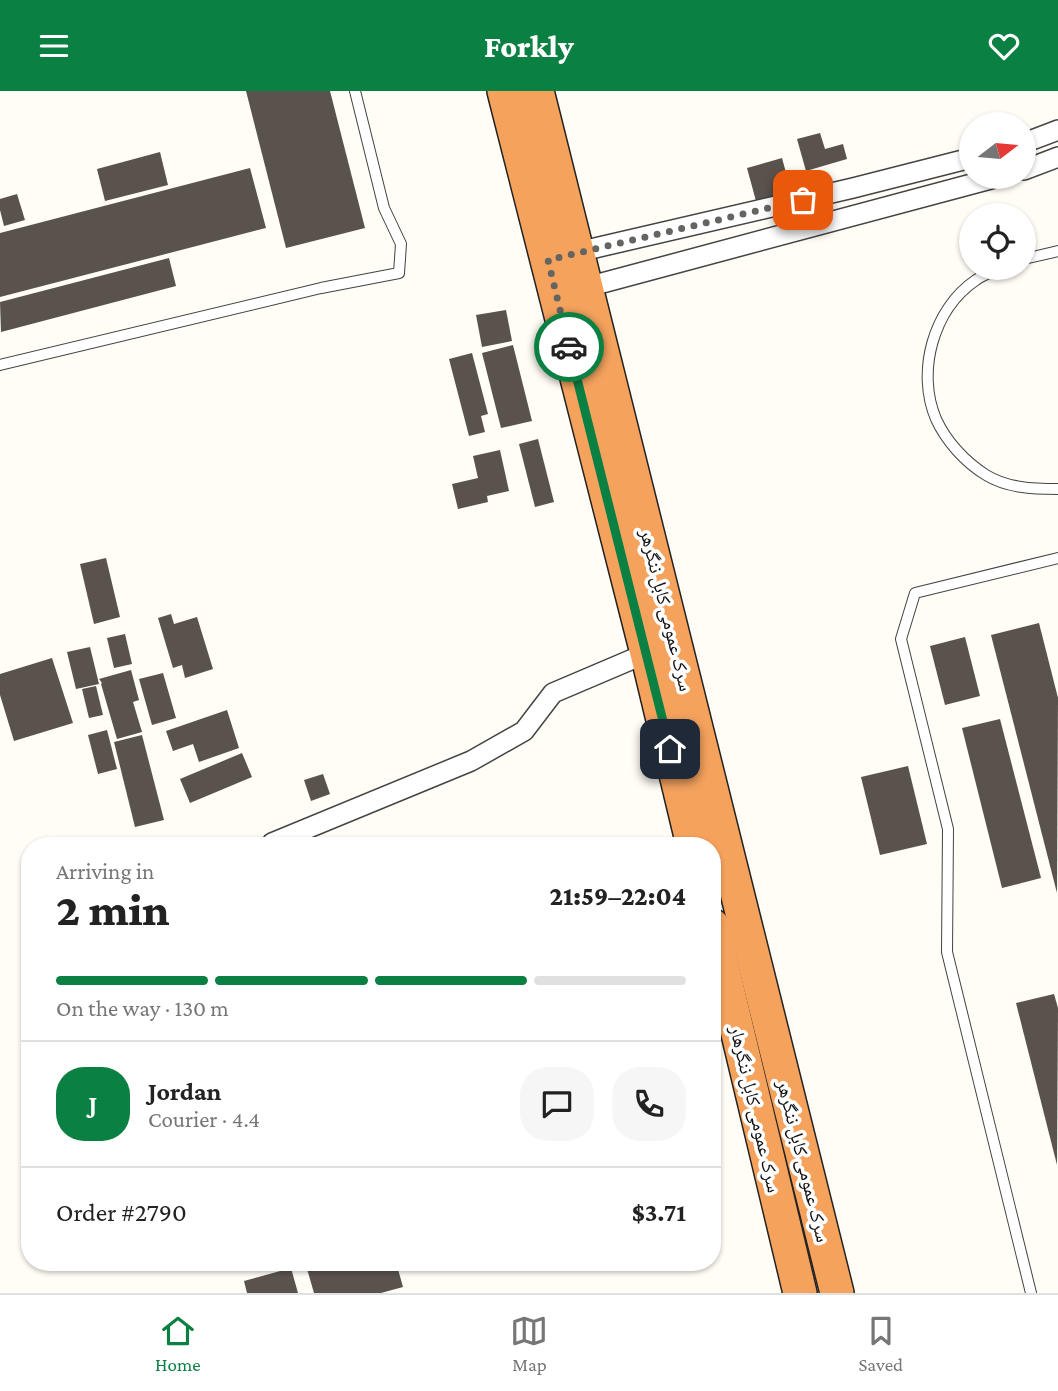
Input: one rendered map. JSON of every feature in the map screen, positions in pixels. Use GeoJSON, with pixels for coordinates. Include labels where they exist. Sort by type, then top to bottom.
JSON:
{"type":"FeatureCollection","features":[{"type":"Feature","properties":{"kind":"highway"},"geometry":{"type":"LineString","coordinates":[[504,91],[563,256]]}},
{"type":"Feature","properties":{"kind":"highway"},"geometry":{"type":"LineString","coordinates":[[537,91],[563,256],[647,653],[691,837]]}},
{"type":"Feature","properties":{"kind":"highway","name":"سرک عمومی کابل ننگرهر"},"geometry":{"type":"LineString","coordinates":[[571,291],[716,837]]}},
{"type":"Feature","properties":{"kind":"highway","name":"سرک عمومی کابل ننگرهر"},"geometry":{"type":"LineString","coordinates":[[721,856],[837,1293]]}},
{"type":"Feature","properties":{"kind":"highway","name":"سرک عمومی کابل ننگرهار"},"geometry":{"type":"LineString","coordinates":[[721,963],[800,1293]]}},
{"type":"Feature","properties":{"kind":"street"},"geometry":{"type":"LineString","coordinates":[[1036,138],[1058,130]]}},
{"type":"Feature","properties":{"kind":"street"},"geometry":{"type":"LineString","coordinates":[[1036,165],[1058,157]]}},
{"type":"Feature","properties":{"kind":"street"},"geometry":{"type":"LineString","coordinates":[[563,256],[959,161]]}},
{"type":"Feature","properties":{"kind":"street"},"geometry":{"type":"LineString","coordinates":[[571,291],[959,187]]}},
{"type":"Feature","properties":{"kind":"street"},"geometry":{"type":"LineString","coordinates":[[287,837],[471,761],[524,731],[553,692],[647,653]]}},
{"type":"Feature","properties":{"kind":"lane"},"geometry":{"type":"LineString","coordinates":[[0,365],[321,288],[399,273],[401,244],[384,208],[355,91]]}},
{"type":"Feature","properties":{"kind":"lane"},"geometry":{"type":"LineString","coordinates":[[1036,256],[1058,251]]}},
{"type":"Feature","properties":{"kind":"lane"},"geometry":{"type":"LineString","coordinates":[[975,280],[948,308],[931,343],[928,381],[936,419],[957,451],[987,476],[1023,489],[1058,489]]}},
{"type":"Feature","properties":{"kind":"lane"},"geometry":{"type":"LineString","coordinates":[[1031,1293],[947,951],[948,829],[901,639],[915,593],[1058,558]]}},
{"type":"Feature","properties":{"kind":"building"},"geometry":{"type":"Polygon","coordinates":[[[246,91],[330,91],[365,228],[286,248],[246,91]]]}},
{"type":"Feature","properties":{"kind":"building"},"geometry":{"type":"Polygon","coordinates":[[[820,133],[825,149],[843,144],[847,159],[806,171],[797,139],[820,133]]]}},
{"type":"Feature","properties":{"kind":"building"},"geometry":{"type":"Polygon","coordinates":[[[160,152],[168,185],[105,201],[97,169],[160,152]]]}},
{"type":"Feature","properties":{"kind":"building"},"geometry":{"type":"Polygon","coordinates":[[[782,158],[791,191],[756,201],[747,168],[782,158]]]}},
{"type":"Feature","properties":{"kind":"building"},"geometry":{"type":"Polygon","coordinates":[[[250,168],[266,228],[0,297],[0,233],[250,168]]]}},
{"type":"Feature","properties":{"kind":"building"},"geometry":{"type":"Polygon","coordinates":[[[17,194],[25,220],[4,226],[0,199],[17,194]]]}},
{"type":"Feature","properties":{"kind":"building"},"geometry":{"type":"Polygon","coordinates":[[[169,258],[176,286],[1,332],[0,302],[169,258]]]}},
{"type":"Feature","properties":{"kind":"building"},"geometry":{"type":"Polygon","coordinates":[[[506,310],[512,341],[482,347],[476,315],[506,310]]]}},
{"type":"Feature","properties":{"kind":"building"},"geometry":{"type":"Polygon","coordinates":[[[513,345],[532,421],[501,428],[482,353],[513,345]]]}},
{"type":"Feature","properties":{"kind":"building"},"geometry":{"type":"Polygon","coordinates":[[[472,353],[488,414],[481,416],[485,432],[469,436],[449,359],[472,353]]]}},
{"type":"Feature","properties":{"kind":"building"},"geometry":{"type":"Polygon","coordinates":[[[538,439],[554,502],[535,507],[519,444],[538,439]]]}},
{"type":"Feature","properties":{"kind":"building"},"geometry":{"type":"Polygon","coordinates":[[[500,450],[509,491],[487,496],[488,502],[458,509],[452,484],[478,478],[473,456],[500,450]]]}},
{"type":"Feature","properties":{"kind":"building"},"geometry":{"type":"Polygon","coordinates":[[[106,558],[120,617],[94,624],[80,564],[106,558]]]}},
{"type":"Feature","properties":{"kind":"building"},"geometry":{"type":"Polygon","coordinates":[[[171,614],[174,624],[197,617],[213,669],[185,678],[182,665],[173,668],[158,618],[171,614]]]}},
{"type":"Feature","properties":{"kind":"building"},"geometry":{"type":"Polygon","coordinates":[[[1039,623],[1058,698],[1057,893],[991,635],[1039,623]]]}},
{"type":"Feature","properties":{"kind":"building"},"geometry":{"type":"Polygon","coordinates":[[[125,634],[132,664],[114,668],[107,638],[125,634]]]}},
{"type":"Feature","properties":{"kind":"building"},"geometry":{"type":"Polygon","coordinates":[[[965,637],[980,696],[945,705],[930,646],[965,637]]]}},
{"type":"Feature","properties":{"kind":"building"},"geometry":{"type":"Polygon","coordinates":[[[90,647],[99,684],[76,689],[67,652],[90,647]]]}},
{"type":"Feature","properties":{"kind":"building"},"geometry":{"type":"Polygon","coordinates":[[[52,658],[73,723],[14,741],[0,695],[0,674],[52,658]]]}},
{"type":"Feature","properties":{"kind":"building"},"geometry":{"type":"Polygon","coordinates":[[[131,670],[139,700],[133,702],[142,732],[117,739],[99,679],[131,670]]]}},
{"type":"Feature","properties":{"kind":"building"},"geometry":{"type":"Polygon","coordinates":[[[163,673],[176,718],[152,725],[139,679],[163,673]]]}},
{"type":"Feature","properties":{"kind":"building"},"geometry":{"type":"Polygon","coordinates":[[[96,686],[103,715],[89,718],[82,689],[96,686]]]}},
{"type":"Feature","properties":{"kind":"building"},"geometry":{"type":"Polygon","coordinates":[[[227,710],[239,748],[199,762],[193,744],[173,751],[166,731],[227,710]]]}},
{"type":"Feature","properties":{"kind":"building"},"geometry":{"type":"Polygon","coordinates":[[[1000,719],[1041,878],[1002,888],[962,728],[1000,719]]]}},
{"type":"Feature","properties":{"kind":"building"},"geometry":{"type":"Polygon","coordinates":[[[107,730],[117,769],[98,774],[88,735],[107,730]]]}},
{"type":"Feature","properties":{"kind":"building"},"geometry":{"type":"Polygon","coordinates":[[[142,735],[164,820],[135,827],[114,742],[142,735]]]}},
{"type":"Feature","properties":{"kind":"building"},"geometry":{"type":"Polygon","coordinates":[[[242,753],[252,777],[190,803],[180,779],[242,753]]]}},
{"type":"Feature","properties":{"kind":"building"},"geometry":{"type":"Polygon","coordinates":[[[908,766],[927,844],[880,855],[861,777],[908,766]]]}},
{"type":"Feature","properties":{"kind":"building"},"geometry":{"type":"Polygon","coordinates":[[[323,774],[330,794],[311,801],[304,780],[323,774]]]}},
{"type":"Feature","properties":{"kind":"building"},"geometry":{"type":"Polygon","coordinates":[[[1054,994],[1058,1008],[1057,1165],[1016,1003],[1054,994]]]}},
{"type":"Feature","properties":{"kind":"building"},"geometry":{"type":"Polygon","coordinates":[[[280,1271],[292,1271],[298,1293],[247,1293],[244,1281],[280,1271]]]}},
{"type":"Feature","properties":{"kind":"building"},"geometry":{"type":"Polygon","coordinates":[[[308,1271],[399,1271],[403,1287],[381,1293],[314,1293],[308,1271]]]}},
{"type":"Feature","properties":{"kind":"way so far"},"geometry":{"type":"LineString","coordinates":[[569,347],[548,260],[803,200]]}},
{"type":"Feature","properties":{"kind":"route"},"geometry":{"type":"LineString","coordinates":[[569,347],[670,749]]}}]}
